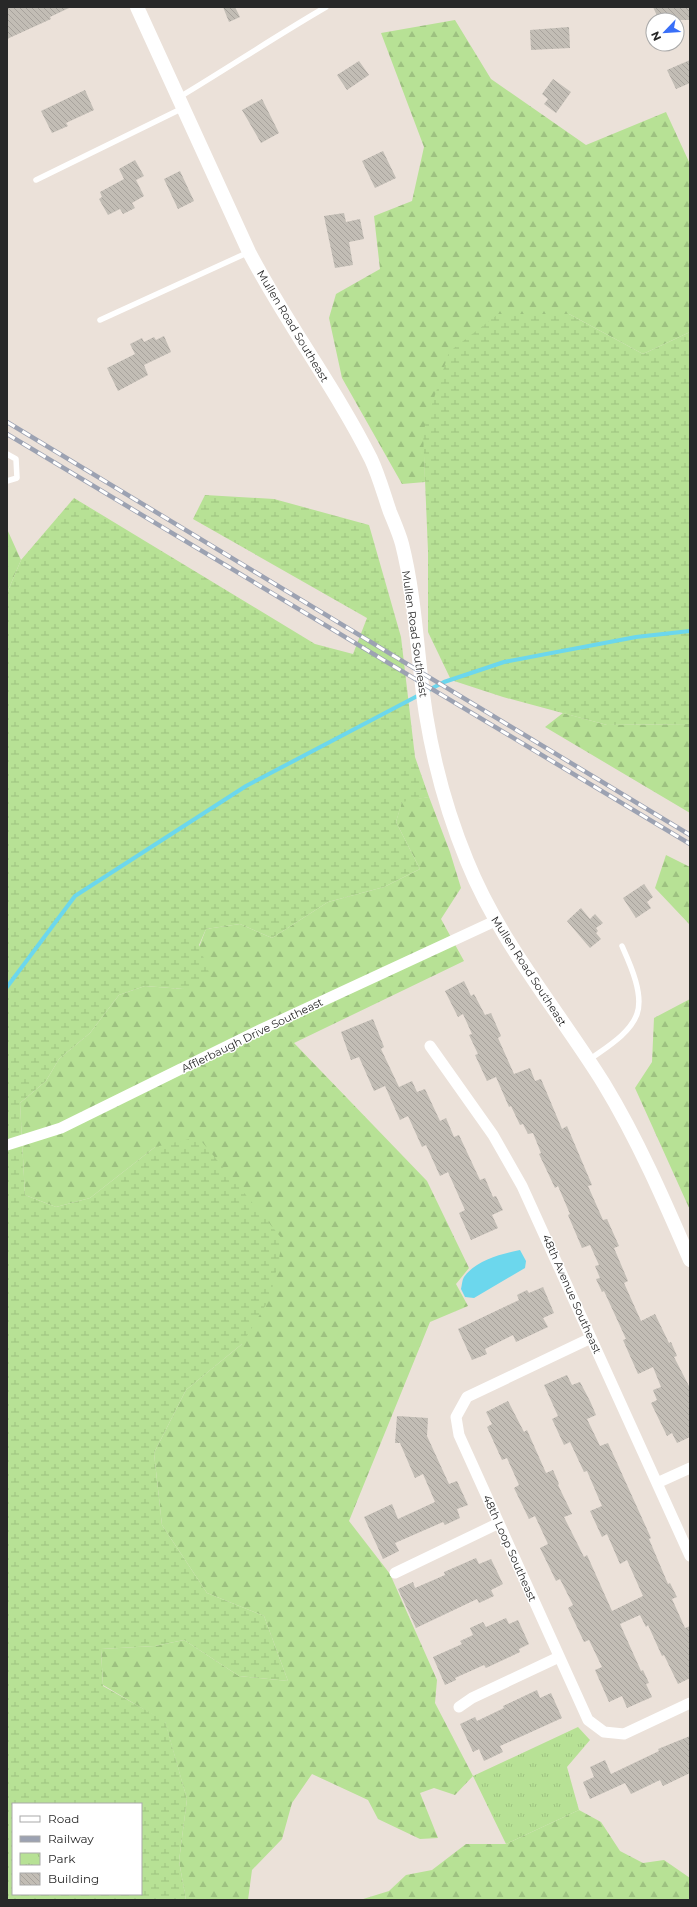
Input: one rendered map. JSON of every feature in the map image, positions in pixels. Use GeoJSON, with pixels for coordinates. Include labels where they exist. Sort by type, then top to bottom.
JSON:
{"type":"FeatureCollection","features":[{"type":"Feature","properties":{"kind":"street","name":"Mullen Road Southeast"},"geometry":{"type":"LineString","coordinates":[[137,7],[249,252],[262,277],[342,406],[372,462],[401,543],[411,592],[426,711],[446,801],[475,879],[495,921],[526,970],[588,1060],[636,1142],[690,1260]]}},
{"type":"Feature","properties":{"kind":"street","name":"Afflerbaugh Drive Southeast"},"geometry":{"type":"LineString","coordinates":[[7,1146],[61,1128],[262,1030],[495,921]]}},
{"type":"Feature","properties":{"kind":"street","name":"48th Avenue Southeast"},"geometry":{"type":"LineString","coordinates":[[430,1046],[493,1135],[522,1186],[690,1556]]}},
{"type":"Feature","properties":{"kind":"street","name":"48th Loop Southeast"},"geometry":{"type":"LineString","coordinates":[[591,1338],[467,1397],[456,1417],[459,1435],[588,1720],[604,1732],[617,1734],[631,1732],[690,1703]]}},
{"type":"Feature","properties":{"kind":"street"},"geometry":{"type":"LineString","coordinates":[[656,1483],[690,1468]]}},
{"type":"Feature","properties":{"kind":"street"},"geometry":{"type":"LineString","coordinates":[[395,1573],[499,1523]]}},
{"type":"Feature","properties":{"kind":"street"},"geometry":{"type":"LineString","coordinates":[[459,1707],[472,1698],[559,1657]]}},
{"type":"Feature","properties":{"kind":"lane"},"geometry":{"type":"LineString","coordinates":[[36,180],[181,103],[278,34],[326,7]]}},
{"type":"Feature","properties":{"kind":"lane"},"geometry":{"type":"LineString","coordinates":[[100,320],[249,252]]}},
{"type":"Feature","properties":{"kind":"lane"},"geometry":{"type":"LineString","coordinates":[[7,454],[16,458],[17,478],[7,481]]}},
{"type":"Feature","properties":{"kind":"lane"},"geometry":{"type":"LineString","coordinates":[[588,1060],[616,1040],[627,1030],[637,1014],[637,989],[633,972],[622,946]]}},
{"type":"Feature","properties":{"kind":"green space"},"geometry":{"type":"Polygon","coordinates":[[[455,20],[491,79],[586,145],[666,112],[690,164],[690,332],[643,354],[569,314],[424,432],[425,482],[402,484],[342,378],[329,318],[336,294],[380,269],[374,216],[412,201],[424,147],[381,33],[455,20]]]}},
{"type":"Feature","properties":{"kind":"green space"},"geometry":{"type":"Polygon","coordinates":[[[498,314],[569,314],[643,354],[690,332],[690,724],[607,725],[503,697],[451,680],[428,632],[428,551],[423,432],[449,352],[498,314]]]}},
{"type":"Feature","properties":{"kind":"green space"},"geometry":{"type":"Polygon","coordinates":[[[205,495],[274,499],[369,525],[401,637],[415,757],[429,797],[402,802],[396,822],[420,869],[384,887],[328,902],[272,938],[240,924],[206,929],[199,945],[210,975],[183,989],[145,986],[119,995],[90,1033],[59,1059],[46,1081],[20,1103],[25,1195],[56,1207],[90,1198],[155,1147],[198,1137],[283,1240],[270,1298],[242,1344],[186,1390],[154,1453],[162,1525],[207,1593],[264,1616],[288,1681],[239,1676],[184,1640],[155,1646],[101,1649],[103,1686],[165,1721],[187,1799],[179,1861],[186,1900],[7,1900],[7,593],[21,560],[74,498],[315,644],[353,654],[367,618],[193,519],[205,495]]]}},
{"type":"Feature","properties":{"kind":"green space"},"geometry":{"type":"Polygon","coordinates":[[[7,529],[21,560],[7,593],[7,529]]]}},
{"type":"Feature","properties":{"kind":"green space"},"geometry":{"type":"Polygon","coordinates":[[[563,713],[607,725],[690,724],[690,813],[545,727],[563,713]]]}},
{"type":"Feature","properties":{"kind":"green space"},"geometry":{"type":"Polygon","coordinates":[[[429,797],[450,852],[461,888],[441,919],[464,961],[294,1043],[427,1181],[469,1268],[456,1284],[468,1306],[430,1322],[349,1521],[390,1574],[437,1680],[435,1703],[473,1776],[455,1795],[434,1788],[420,1793],[438,1838],[420,1839],[378,1819],[368,1800],[312,1774],[292,1803],[282,1839],[252,1870],[248,1900],[186,1900],[179,1861],[187,1799],[165,1722],[103,1685],[101,1649],[155,1646],[184,1640],[239,1676],[288,1681],[264,1616],[207,1593],[162,1525],[154,1453],[186,1390],[242,1344],[155,1147],[90,1198],[56,1207],[25,1195],[20,1103],[46,1081],[59,1059],[90,1033],[119,995],[145,986],[183,989],[206,929],[240,924],[272,938],[328,902],[384,887],[420,869],[396,822],[402,801],[429,797]]]}},
{"type":"Feature","properties":{"kind":"green space"},"geometry":{"type":"Polygon","coordinates":[[[666,855],[690,867],[690,925],[655,888],[666,855]]]}},
{"type":"Feature","properties":{"kind":"green space"},"geometry":{"type":"Polygon","coordinates":[[[690,999],[690,1210],[635,1088],[652,1062],[654,1018],[690,999]]]}},
{"type":"Feature","properties":{"kind":"green space"},"geometry":{"type":"Polygon","coordinates":[[[578,1727],[590,1740],[567,1767],[579,1810],[506,1844],[473,1776],[578,1727]]]}},
{"type":"Feature","properties":{"kind":"green space"},"geometry":{"type":"Polygon","coordinates":[[[579,1810],[601,1822],[620,1851],[643,1863],[664,1860],[690,1878],[690,1900],[360,1900],[389,1891],[406,1875],[432,1870],[466,1844],[506,1844],[579,1810]]]}},
{"type":"Feature","properties":{"kind":"water"},"geometry":{"type":"Polygon","coordinates":[[[520,1250],[526,1261],[525,1268],[474,1298],[465,1297],[461,1289],[463,1278],[469,1271],[475,1266],[489,1259],[520,1250]]]}},
{"type":"Feature","properties":{"kind":"building"},"geometry":{"type":"Polygon","coordinates":[[[7,7],[71,7],[50,17],[51,19],[7,39],[7,7]]]}},
{"type":"Feature","properties":{"kind":"building"},"geometry":{"type":"Polygon","coordinates":[[[223,7],[235,7],[240,17],[229,22],[223,7]]]}},
{"type":"Feature","properties":{"kind":"building"},"geometry":{"type":"Polygon","coordinates":[[[653,7],[690,7],[690,20],[685,20],[685,12],[655,12],[653,7]]]}},
{"type":"Feature","properties":{"kind":"building"},"geometry":{"type":"Polygon","coordinates":[[[569,27],[570,48],[531,50],[530,30],[569,27]]]}},
{"type":"Feature","properties":{"kind":"building"},"geometry":{"type":"Polygon","coordinates":[[[690,60],[690,83],[676,89],[667,70],[690,60]]]}},
{"type":"Feature","properties":{"kind":"building"},"geometry":{"type":"Polygon","coordinates":[[[359,61],[369,75],[347,90],[337,75],[359,61]]]}},
{"type":"Feature","properties":{"kind":"building"},"geometry":{"type":"Polygon","coordinates":[[[553,79],[571,92],[556,113],[544,104],[548,99],[542,94],[553,79]]]}},
{"type":"Feature","properties":{"kind":"building"},"geometry":{"type":"Polygon","coordinates":[[[85,90],[94,110],[66,123],[68,126],[52,133],[41,111],[85,90]]]}},
{"type":"Feature","properties":{"kind":"building"},"geometry":{"type":"Polygon","coordinates":[[[262,99],[279,133],[261,143],[242,110],[262,99]]]}},
{"type":"Feature","properties":{"kind":"building"},"geometry":{"type":"Polygon","coordinates":[[[383,151],[396,178],[375,188],[362,161],[383,151]]]}},
{"type":"Feature","properties":{"kind":"building"},"geometry":{"type":"Polygon","coordinates":[[[135,160],[144,176],[136,180],[144,196],[132,203],[135,208],[123,214],[120,209],[108,215],[99,199],[102,197],[100,192],[124,179],[119,169],[135,160]]]}},
{"type":"Feature","properties":{"kind":"building"},"geometry":{"type":"Polygon","coordinates":[[[180,171],[194,201],[178,209],[164,179],[180,171]]]}},
{"type":"Feature","properties":{"kind":"building"},"geometry":{"type":"Polygon","coordinates":[[[344,213],[346,222],[360,219],[364,239],[349,242],[353,265],[335,268],[324,216],[344,213]]]}},
{"type":"Feature","properties":{"kind":"building"},"geometry":{"type":"Polygon","coordinates":[[[164,336],[171,352],[144,365],[148,375],[118,391],[107,368],[135,354],[130,344],[142,338],[144,342],[154,337],[156,340],[164,336]]]}},
{"type":"Feature","properties":{"kind":"building"},"geometry":{"type":"Polygon","coordinates":[[[644,884],[653,897],[647,902],[651,908],[636,918],[623,898],[644,884]]]}},
{"type":"Feature","properties":{"kind":"building"},"geometry":{"type":"Polygon","coordinates":[[[581,908],[590,919],[595,914],[603,923],[596,928],[598,931],[596,933],[601,939],[590,948],[567,921],[581,908]]]}},
{"type":"Feature","properties":{"kind":"building"},"geometry":{"type":"Polygon","coordinates":[[[464,981],[471,996],[474,994],[485,1015],[491,1013],[501,1036],[498,1038],[514,1074],[530,1068],[535,1081],[541,1079],[562,1129],[567,1126],[592,1185],[588,1186],[603,1220],[607,1219],[619,1246],[614,1248],[628,1281],[624,1283],[641,1321],[655,1314],[669,1343],[671,1342],[677,1356],[674,1357],[690,1388],[690,1437],[677,1443],[672,1433],[667,1436],[651,1403],[657,1400],[653,1390],[661,1387],[653,1367],[638,1374],[623,1340],[626,1339],[604,1291],[602,1292],[596,1279],[600,1278],[595,1266],[599,1265],[590,1245],[582,1248],[558,1186],[555,1188],[539,1154],[541,1153],[533,1133],[528,1134],[523,1124],[520,1125],[511,1106],[509,1107],[496,1077],[487,1081],[475,1055],[478,1054],[469,1035],[472,1034],[463,1014],[458,1017],[445,991],[464,981]]]}},
{"type":"Feature","properties":{"kind":"building"},"geometry":{"type":"Polygon","coordinates":[[[373,1019],[384,1047],[381,1049],[399,1087],[412,1081],[417,1092],[425,1089],[440,1121],[446,1118],[454,1137],[459,1135],[480,1180],[485,1178],[493,1197],[496,1196],[503,1210],[492,1215],[498,1228],[471,1240],[459,1213],[465,1210],[448,1172],[440,1176],[426,1145],[422,1147],[408,1116],[400,1120],[385,1086],[374,1091],[359,1057],[351,1060],[341,1032],[373,1019]]]}},
{"type":"Feature","properties":{"kind":"building"},"geometry":{"type":"Polygon","coordinates":[[[543,1287],[554,1313],[543,1318],[548,1327],[516,1342],[513,1335],[485,1349],[487,1354],[472,1360],[458,1329],[519,1300],[517,1295],[527,1290],[529,1293],[543,1287]]]}},
{"type":"Feature","properties":{"kind":"building"},"geometry":{"type":"Polygon","coordinates":[[[567,1375],[572,1385],[580,1382],[590,1401],[596,1415],[587,1419],[600,1446],[608,1443],[651,1538],[649,1539],[668,1584],[670,1583],[677,1597],[672,1599],[685,1628],[690,1626],[690,1678],[678,1684],[664,1655],[662,1656],[648,1625],[646,1627],[640,1615],[620,1624],[641,1671],[643,1670],[649,1683],[646,1684],[652,1697],[627,1708],[622,1696],[609,1702],[595,1670],[602,1667],[589,1640],[584,1642],[568,1608],[573,1605],[560,1579],[556,1581],[540,1548],[548,1544],[535,1516],[529,1519],[514,1488],[519,1485],[507,1458],[502,1460],[487,1427],[492,1424],[486,1412],[508,1401],[524,1432],[527,1430],[546,1473],[553,1470],[559,1484],[558,1485],[572,1514],[564,1517],[584,1557],[587,1555],[612,1611],[643,1596],[627,1560],[620,1564],[607,1534],[602,1537],[590,1511],[602,1506],[587,1471],[584,1472],[570,1442],[564,1445],[552,1419],[558,1416],[544,1385],[567,1375]]]}},
{"type":"Feature","properties":{"kind":"building"},"geometry":{"type":"Polygon","coordinates":[[[397,1416],[428,1418],[427,1436],[449,1484],[457,1481],[468,1505],[457,1509],[460,1518],[445,1525],[443,1522],[395,1543],[399,1551],[383,1559],[364,1517],[392,1504],[398,1519],[435,1502],[423,1474],[415,1478],[400,1443],[395,1443],[397,1416]]]}},
{"type":"Feature","properties":{"kind":"building"},"geometry":{"type":"Polygon","coordinates":[[[476,1558],[479,1564],[491,1559],[503,1584],[491,1590],[494,1596],[479,1603],[477,1599],[416,1628],[398,1589],[413,1582],[415,1588],[445,1575],[444,1572],[476,1558]]]}},
{"type":"Feature","properties":{"kind":"building"},"geometry":{"type":"Polygon","coordinates":[[[506,1618],[509,1624],[518,1620],[529,1644],[519,1649],[520,1652],[486,1668],[484,1665],[455,1678],[456,1680],[445,1685],[433,1657],[462,1644],[460,1641],[473,1635],[470,1628],[483,1622],[486,1627],[506,1618]]]}},
{"type":"Feature","properties":{"kind":"building"},"geometry":{"type":"Polygon","coordinates":[[[537,1690],[540,1698],[551,1693],[562,1718],[500,1746],[503,1752],[484,1761],[479,1749],[473,1752],[460,1724],[475,1717],[477,1721],[504,1708],[503,1706],[537,1690]]]}},
{"type":"Feature","properties":{"kind":"building"},"geometry":{"type":"Polygon","coordinates":[[[690,1736],[690,1773],[663,1786],[660,1780],[631,1794],[625,1783],[590,1799],[583,1782],[594,1777],[590,1767],[605,1760],[611,1774],[659,1751],[658,1749],[690,1736]]]}},
{"type":"Feature","properties":{"kind":"waterway"},"geometry":{"type":"LineString","coordinates":[[7,987],[75,896],[246,786],[444,682],[504,662],[636,637],[690,631]]}},
{"type":"Feature","properties":{"kind":"railway"},"geometry":{"type":"LineString","coordinates":[[7,422],[690,835]]}},
{"type":"Feature","properties":{"kind":"railway"},"geometry":{"type":"LineString","coordinates":[[7,434],[690,844]]}}]}
